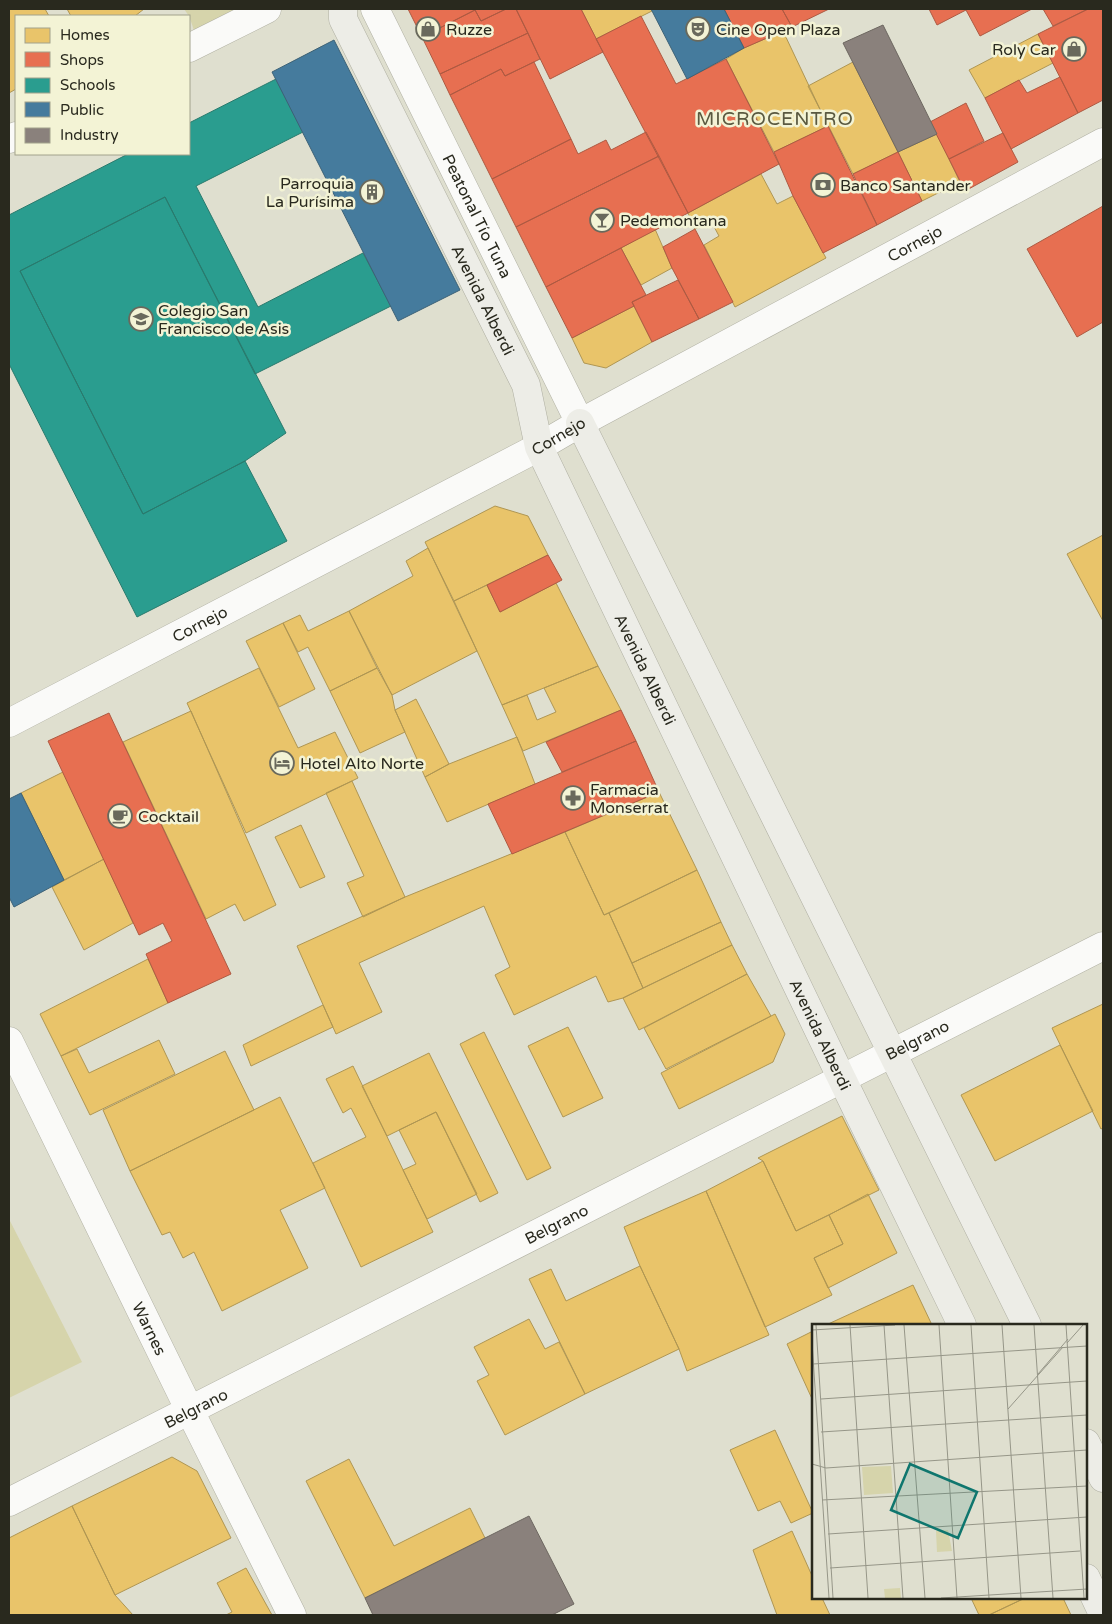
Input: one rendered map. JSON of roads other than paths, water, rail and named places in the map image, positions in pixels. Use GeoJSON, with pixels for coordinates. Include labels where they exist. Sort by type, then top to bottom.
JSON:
{"type":"FeatureCollection","features":[{"type":"Feature","properties":{"kind":"main road","name":"Avenida Alberdi"},"geometry":{"type":"LineString","coordinates":[[343,9],[343,20],[526,384],[539,447],[962,1324]]}},
{"type":"Feature","properties":{"kind":"main road"},"geometry":{"type":"LineString","coordinates":[[580,423],[1027,1324]]}},
{"type":"Feature","properties":{"kind":"main road"},"geometry":{"type":"LineString","coordinates":[[1087,1445],[1103,1478]]}},
{"type":"Feature","properties":{"kind":"main road"},"geometry":{"type":"LineString","coordinates":[[1087,1580],[1103,1614]]}},
{"type":"Feature","properties":{"kind":"street"},"geometry":{"type":"LineString","coordinates":[[190,47],[266,9]]}},
{"type":"Feature","properties":{"kind":"street","name":"Peatonal Tío Tuna"},"geometry":{"type":"LineString","coordinates":[[376,9],[580,423]]}},
{"type":"Feature","properties":{"kind":"street","name":"Cornejo"},"geometry":{"type":"LineString","coordinates":[[9,723],[539,447],[580,423],[1103,142]]}},
{"type":"Feature","properties":{"kind":"street","name":"Belgrano"},"geometry":{"type":"LineString","coordinates":[[9,1502],[891,1052],[1103,946]]}},
{"type":"Feature","properties":{"kind":"street","name":"Warnes"},"geometry":{"type":"LineString","coordinates":[[9,1041],[292,1615]]}},
{"type":"Feature","properties":{"kind":"place","name":"Ruzze"},"geometry":{"type":"Point","coordinates":[428,29]}},
{"type":"Feature","properties":{"kind":"place","name":"Cine Open Plaza"},"geometry":{"type":"Point","coordinates":[698,29]}},
{"type":"Feature","properties":{"kind":"place","name":"Roly Car"},"geometry":{"type":"Point","coordinates":[1074,49]}},
{"type":"Feature","properties":{"kind":"place","name":"Banco Santander"},"geometry":{"type":"Point","coordinates":[823,185]}},
{"type":"Feature","properties":{"kind":"place","name":"Parroquia La Purísima"},"geometry":{"type":"Point","coordinates":[372,192]}},
{"type":"Feature","properties":{"kind":"place","name":"Pedemontana"},"geometry":{"type":"Point","coordinates":[602,220]}},
{"type":"Feature","properties":{"kind":"place","name":"Colegio San Francisco de Asis"},"geometry":{"type":"Point","coordinates":[141,319]}},
{"type":"Feature","properties":{"kind":"place","name":"Hotel Alto Norte"},"geometry":{"type":"Point","coordinates":[282,763]}},
{"type":"Feature","properties":{"kind":"place","name":"Farmacia Monserrat"},"geometry":{"type":"Point","coordinates":[573,798]}},
{"type":"Feature","properties":{"kind":"place","name":"Cocktail"},"geometry":{"type":"Point","coordinates":[120,816]}},
{"type":"Feature","properties":{"kind":"district","name":"MICROCENTRO"},"geometry":{"type":"Point","coordinates":[775,118]}}]}
